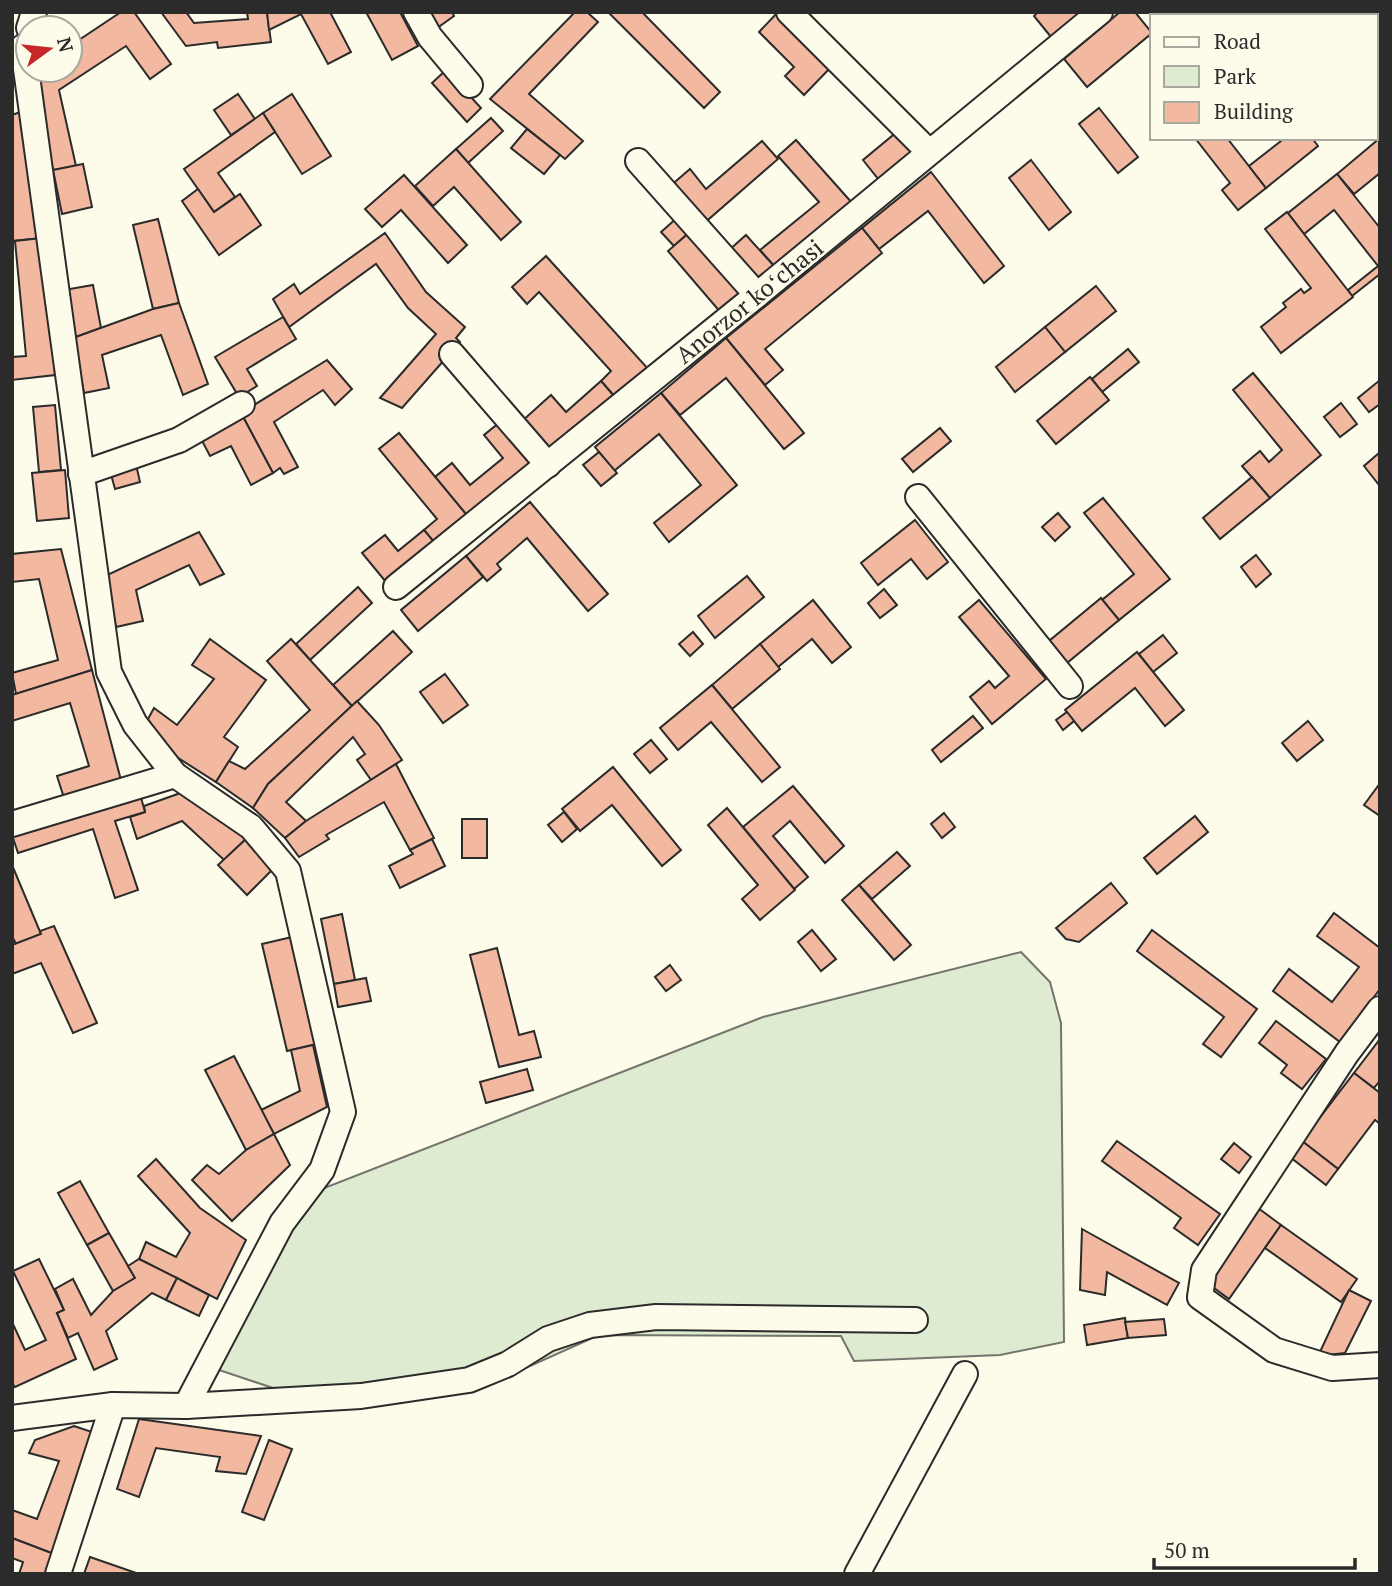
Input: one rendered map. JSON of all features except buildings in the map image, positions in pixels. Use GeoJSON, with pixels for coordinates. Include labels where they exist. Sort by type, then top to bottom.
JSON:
{"type":"FeatureCollection","features":[{"type":"Feature","properties":{"kind":"street"},"geometry":{"type":"LineString","coordinates":[[416,12],[430,37],[470,85]]}},
{"type":"Feature","properties":{"kind":"street"},"geometry":{"type":"LineString","coordinates":[[789,12],[929,152]]}},
{"type":"Feature","properties":{"kind":"street","name":"Anorzor koʻchasi"},"geometry":{"type":"LineString","coordinates":[[396,587],[757,295],[1100,12]]}},
{"type":"Feature","properties":{"kind":"street"},"geometry":{"type":"LineString","coordinates":[[29,84],[109,672],[135,724],[175,775],[251,827],[288,871],[343,1112],[322,1170],[282,1223],[186,1406]]}},
{"type":"Feature","properties":{"kind":"street"},"geometry":{"type":"LineString","coordinates":[[638,161],[757,295]]}},
{"type":"Feature","properties":{"kind":"street"},"geometry":{"type":"LineString","coordinates":[[452,354],[548,465]]}},
{"type":"Feature","properties":{"kind":"street"},"geometry":{"type":"LineString","coordinates":[[81,474],[178,440],[242,404]]}},
{"type":"Feature","properties":{"kind":"street"},"geometry":{"type":"LineString","coordinates":[[918,497],[1070,686]]}},
{"type":"Feature","properties":{"kind":"street"},"geometry":{"type":"LineString","coordinates":[[12,824],[175,775]]}},
{"type":"Feature","properties":{"kind":"street"},"geometry":{"type":"LineString","coordinates":[[1380,1009],[1347,1053],[1204,1270],[1200,1297],[1274,1350],[1332,1368],[1380,1365]]}},
{"type":"Feature","properties":{"kind":"street"},"geometry":{"type":"LineString","coordinates":[[12,1418],[113,1405],[186,1406],[362,1396],[469,1380],[508,1364],[548,1339],[590,1325],[656,1317],[915,1320]]}},
{"type":"Feature","properties":{"kind":"street"},"geometry":{"type":"LineString","coordinates":[[857,1574],[965,1374]]}},
{"type":"Feature","properties":{"kind":"street"},"geometry":{"type":"LineString","coordinates":[[58,1574],[113,1405]]}},
{"type":"Feature","properties":{"kind":"green space"},"geometry":{"type":"Polygon","coordinates":[[[1021,952],[1050,982],[1061,1023],[1064,1342],[1000,1355],[854,1361],[841,1336],[599,1335],[501,1379],[271,1414],[273,1388],[207,1366],[296,1199],[763,1017],[1021,952]]]}}]}
